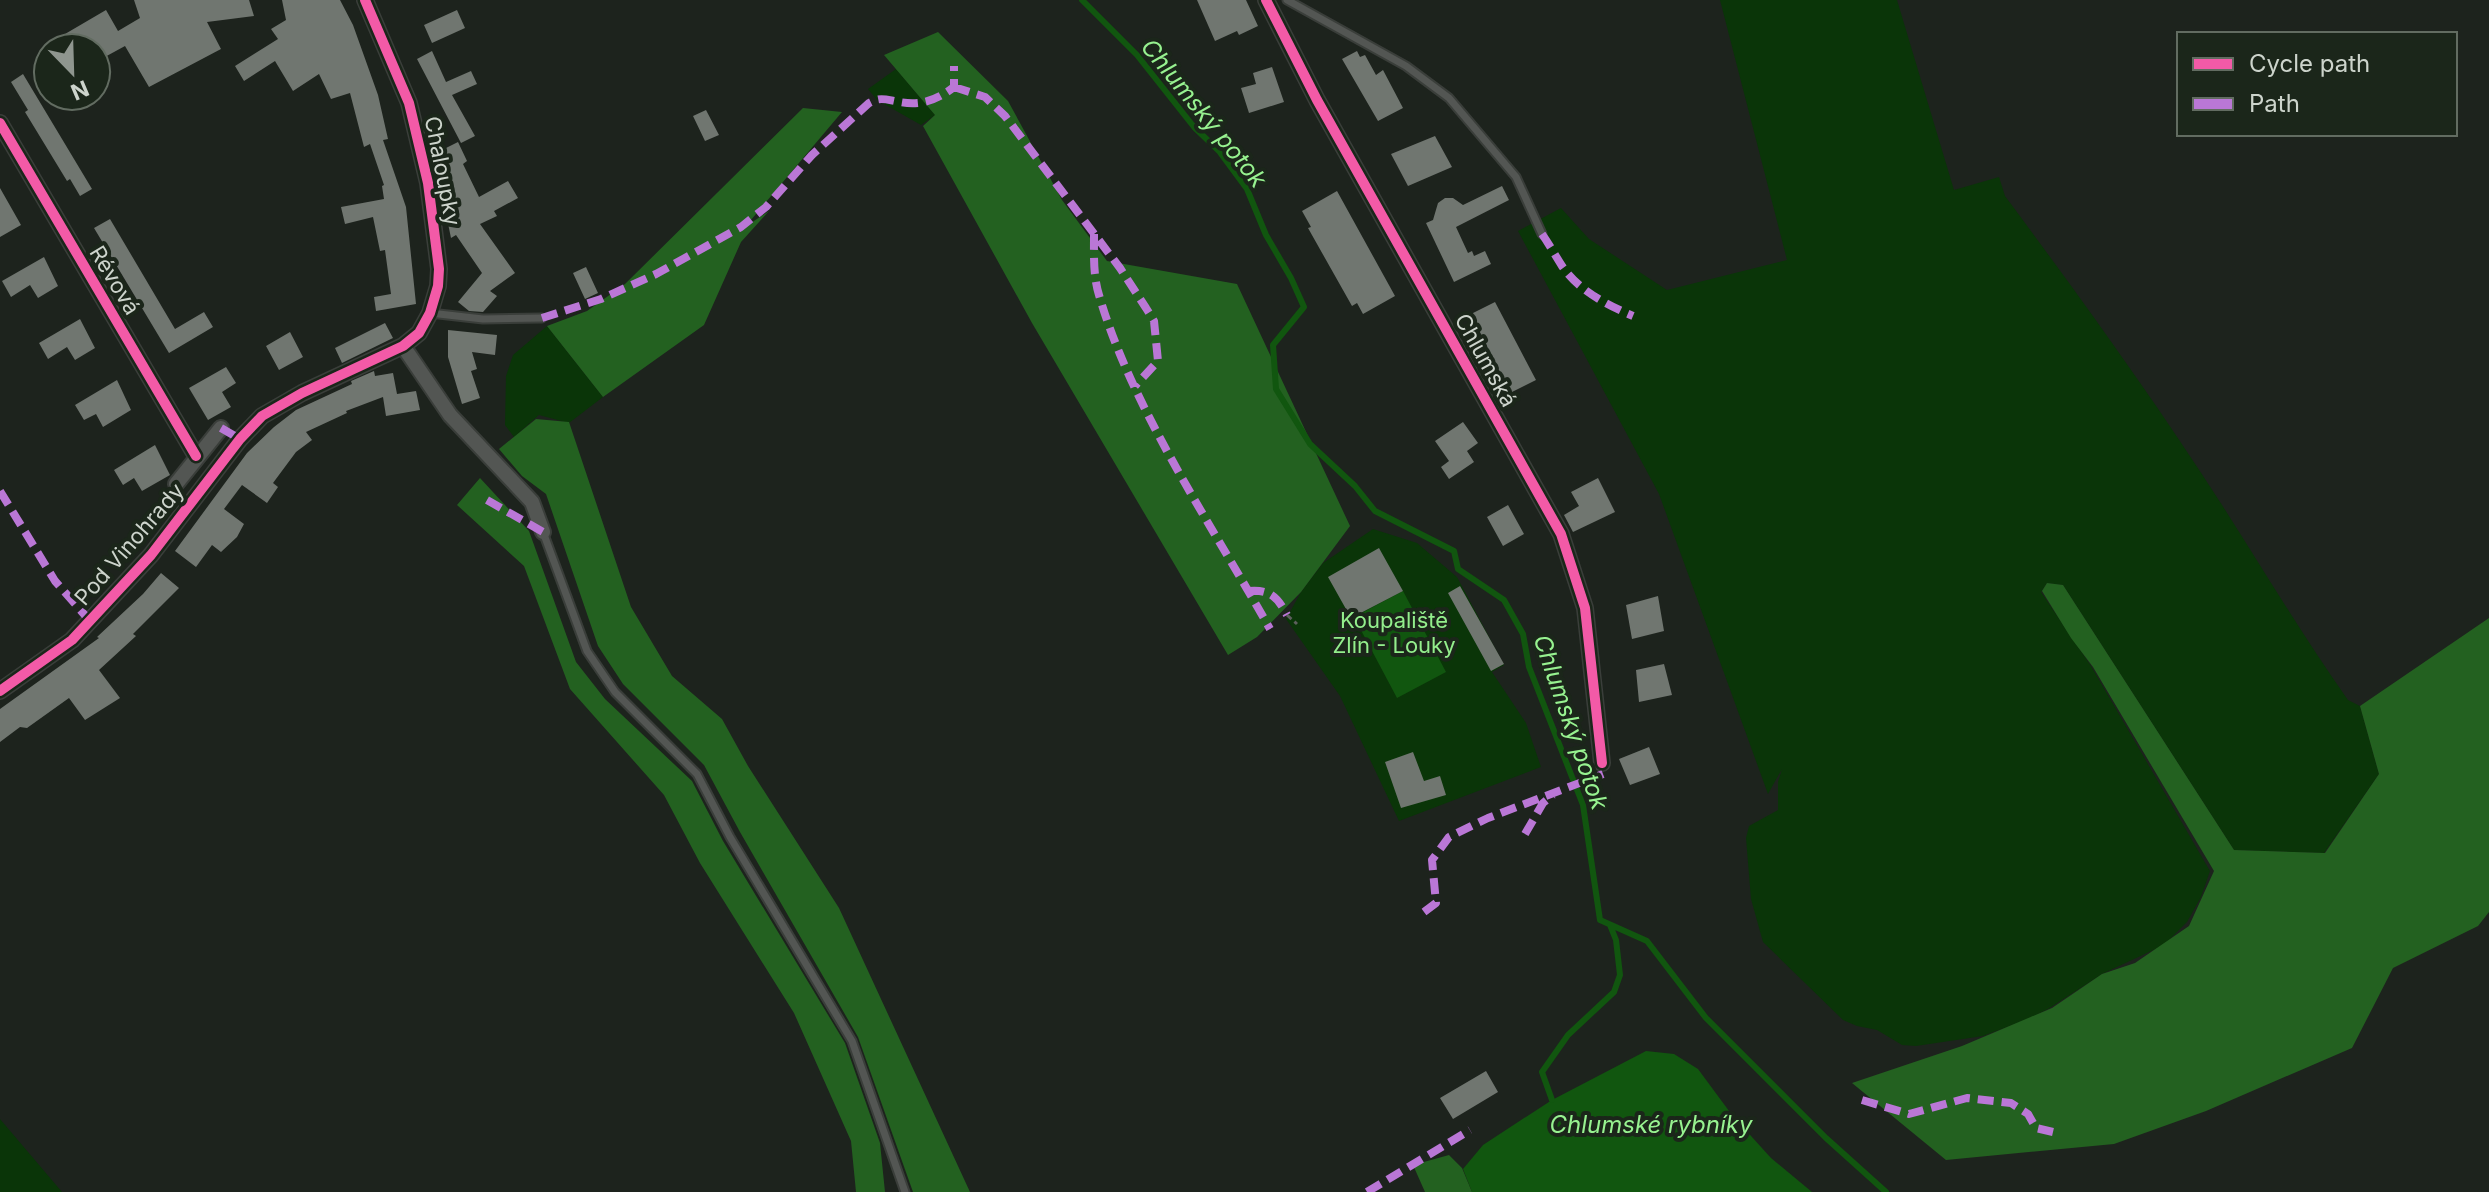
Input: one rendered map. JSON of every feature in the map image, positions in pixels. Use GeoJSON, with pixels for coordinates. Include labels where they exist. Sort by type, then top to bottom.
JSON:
{"type":"FeatureCollection","features":[{"type":"Feature","properties":{"kind":"street","name":"Chaloupky"},"geometry":{"type":"LineString","coordinates":[[365,0],[409,103],[425,168],[439,269],[438,286],[430,313],[419,333],[403,346]]}},
{"type":"Feature","properties":{"kind":"street","name":"Chlumská"},"geometry":{"type":"LineString","coordinates":[[1266,0],[1317,100],[1561,534],[1585,608],[1602,763]]}},
{"type":"Feature","properties":{"kind":"street","name":"Révová"},"geometry":{"type":"LineString","coordinates":[[0,123],[196,456]]}},
{"type":"Feature","properties":{"kind":"street"},"geometry":{"type":"LineString","coordinates":[[403,346],[450,415],[532,502],[543,532]]}},
{"type":"Feature","properties":{"kind":"street","name":"Pod Vinohrady"},"geometry":{"type":"LineString","coordinates":[[0,691],[72,640],[151,555],[240,439],[262,416],[302,393],[403,346]]}},
{"type":"Feature","properties":{"kind":"street"},"geometry":{"type":"LineString","coordinates":[[176,484],[221,428]]}},
{"type":"Feature","properties":{"kind":"lane"},"geometry":{"type":"LineString","coordinates":[[1287,0],[1406,66],[1449,98],[1516,177],[1542,234]]}},
{"type":"Feature","properties":{"kind":"lane"},"geometry":{"type":"LineString","coordinates":[[430,313],[483,319],[542,318]]}},
{"type":"Feature","properties":{"kind":"lane"},"geometry":{"type":"LineString","coordinates":[[543,532],[587,651],[615,692],[697,774],[730,837],[852,1041],[905,1192]]}},
{"type":"Feature","properties":{"kind":"path"},"geometry":{"type":"LineString","coordinates":[[1287,615],[1297,624]]}},
{"type":"Feature","properties":{"kind":"green space"},"geometry":{"type":"Polygon","coordinates":[[[1720,0],[1897,0],[1954,190],[1999,177],[2005,196],[2170,426],[2331,676],[2348,700],[2360,706],[2379,774],[2324,853],[2234,850],[2063,585],[2047,583],[2041,592],[2091,666],[2210,871],[2201,897],[2187,922],[2164,945],[2102,974],[2048,1009],[1983,1036],[1916,1046],[1902,1045],[1877,1030],[1857,1026],[1843,1020],[1763,942],[1751,899],[1746,838],[1749,826],[1778,810],[1778,782],[1782,769],[1768,794],[1659,494],[1518,231],[1561,208],[1589,239],[1667,290],[1787,260],[1720,0]]]}},
{"type":"Feature","properties":{"kind":"green space"},"geometry":{"type":"Polygon","coordinates":[[[896,69],[935,115],[921,125],[877,100],[868,89],[896,69]]]}},
{"type":"Feature","properties":{"kind":"green space"},"geometry":{"type":"Polygon","coordinates":[[[547,326],[603,397],[569,423],[539,415],[514,437],[505,425],[506,376],[513,355],[547,326]]]}},
{"type":"Feature","properties":{"kind":"green space","name":"Koupaliště Zlín - Louky"},"geometry":{"type":"Polygon","coordinates":[[[1373,529],[1417,543],[1457,577],[1504,665],[1492,672],[1526,723],[1541,767],[1399,821],[1340,696],[1286,619],[1323,563],[1373,529]]]}},
{"type":"Feature","properties":{"kind":"green space"},"geometry":{"type":"Polygon","coordinates":[[[0,1119],[62,1192],[0,1192],[0,1119]]]}},
{"type":"Feature","properties":{"kind":"shaded area"},"geometry":{"type":"Polygon","coordinates":[[[938,32],[1008,101],[1062,200],[1107,261],[1237,284],[1350,526],[1301,592],[1257,637],[1228,655],[1032,323],[923,126],[935,115],[884,55],[938,32]]]}},
{"type":"Feature","properties":{"kind":"shaded area"},"geometry":{"type":"Polygon","coordinates":[[[803,108],[842,112],[745,227],[769,211],[741,242],[704,325],[603,397],[547,326],[587,311],[625,284],[803,108]]]}},
{"type":"Feature","properties":{"kind":"shaded area"},"geometry":{"type":"Polygon","coordinates":[[[536,419],[569,422],[631,607],[672,676],[722,719],[748,766],[839,908],[970,1192],[913,1192],[858,1037],[704,765],[623,684],[598,646],[546,494],[522,476],[499,449],[536,419]]]}},
{"type":"Feature","properties":{"kind":"shaded area"},"geometry":{"type":"Polygon","coordinates":[[[480,478],[529,531],[576,662],[605,699],[692,781],[723,841],[845,1043],[880,1143],[885,1192],[856,1192],[851,1141],[794,1013],[700,863],[664,795],[570,689],[524,566],[457,505],[480,478]]]}},
{"type":"Feature","properties":{"kind":"shaded area"},"geometry":{"type":"Polygon","coordinates":[[[2047,583],[2063,585],[2234,850],[2325,853],[2379,774],[2360,706],[2489,618],[2489,912],[2478,926],[2393,968],[2352,1048],[2206,1111],[2114,1144],[1946,1160],[1852,1083],[1962,1046],[2052,1008],[2102,974],[2135,963],[2189,926],[2214,871],[2093,667],[2042,591],[2047,583]]]}},
{"type":"Feature","properties":{"kind":"shaded area"},"geometry":{"type":"Polygon","coordinates":[[[1449,1155],[1462,1168],[1472,1192],[1425,1192],[1413,1165],[1449,1155]]]}},
{"type":"Feature","properties":{"kind":"water"},"geometry":{"type":"Polygon","coordinates":[[[1403,591],[1446,672],[1397,698],[1354,617],[1403,591]]]}},
{"type":"Feature","properties":{"kind":"water","name":"Chlumské rybníky"},"geometry":{"type":"Polygon","coordinates":[[[1646,1051],[1674,1054],[1698,1069],[1732,1115],[1771,1158],[1812,1192],[1472,1192],[1463,1169],[1483,1145],[1552,1100],[1646,1051]]]}},
{"type":"Feature","properties":{"kind":"building"},"geometry":{"type":"Polygon","coordinates":[[[134,0],[249,0],[254,16],[207,22],[221,49],[149,87],[125,46],[112,53],[112,32],[68,32],[106,10],[118,31],[140,18],[134,0]]]}},
{"type":"Feature","properties":{"kind":"building"},"geometry":{"type":"Polygon","coordinates":[[[282,0],[340,0],[353,25],[378,95],[388,139],[383,140],[406,207],[416,304],[376,311],[374,297],[391,294],[385,250],[380,251],[373,217],[345,224],[341,207],[384,199],[384,185],[370,144],[364,147],[350,93],[331,99],[319,74],[293,91],[275,61],[244,81],[235,66],[278,39],[271,29],[286,20],[282,0]]]}},
{"type":"Feature","properties":{"kind":"building"},"geometry":{"type":"Polygon","coordinates":[[[1197,0],[1246,0],[1258,26],[1215,41],[1197,0]]]}},
{"type":"Feature","properties":{"kind":"building"},"geometry":{"type":"Polygon","coordinates":[[[457,10],[465,28],[432,43],[424,25],[457,10]]]}},
{"type":"Feature","properties":{"kind":"building"},"geometry":{"type":"Polygon","coordinates":[[[432,51],[446,82],[471,71],[477,84],[452,95],[475,136],[461,143],[417,59],[432,51]]]}},
{"type":"Feature","properties":{"kind":"building"},"geometry":{"type":"Polygon","coordinates":[[[1357,51],[1360,57],[1365,55],[1376,75],[1383,70],[1403,108],[1378,121],[1342,59],[1357,51]]]}},
{"type":"Feature","properties":{"kind":"building"},"geometry":{"type":"Polygon","coordinates":[[[1272,67],[1284,102],[1249,113],[1241,88],[1256,84],[1253,73],[1272,67]]]}},
{"type":"Feature","properties":{"kind":"building"},"geometry":{"type":"Polygon","coordinates":[[[23,74],[32,89],[32,112],[46,112],[92,189],[80,196],[70,179],[67,181],[25,112],[28,110],[11,82],[23,74]]]}},
{"type":"Feature","properties":{"kind":"building"},"geometry":{"type":"Polygon","coordinates":[[[706,110],[719,135],[705,141],[693,116],[706,110]]]}},
{"type":"Feature","properties":{"kind":"building"},"geometry":{"type":"Polygon","coordinates":[[[1435,136],[1452,167],[1408,186],[1391,154],[1435,136]]]}},
{"type":"Feature","properties":{"kind":"building"},"geometry":{"type":"Polygon","coordinates":[[[458,142],[467,161],[463,164],[479,197],[508,181],[518,198],[494,211],[497,216],[480,224],[515,273],[490,291],[497,296],[483,312],[469,311],[458,302],[482,273],[456,235],[451,238],[440,185],[449,182],[443,169],[449,167],[442,150],[458,142]]]}},
{"type":"Feature","properties":{"kind":"building"},"geometry":{"type":"Polygon","coordinates":[[[1502,186],[1509,200],[1456,227],[1468,253],[1472,251],[1474,256],[1485,251],[1491,264],[1454,282],[1426,223],[1433,220],[1438,203],[1445,198],[1453,198],[1463,205],[1502,186]]]}},
{"type":"Feature","properties":{"kind":"building"},"geometry":{"type":"Polygon","coordinates":[[[0,188],[21,225],[0,237],[0,188]]]}},
{"type":"Feature","properties":{"kind":"building"},"geometry":{"type":"Polygon","coordinates":[[[1337,191],[1395,296],[1363,314],[1357,303],[1352,306],[1308,228],[1311,227],[1302,211],[1337,191]]]}},
{"type":"Feature","properties":{"kind":"building"},"geometry":{"type":"Polygon","coordinates":[[[110,219],[175,329],[204,312],[213,327],[169,353],[94,228],[110,219]]]}},
{"type":"Feature","properties":{"kind":"building"},"geometry":{"type":"Polygon","coordinates":[[[44,257],[58,286],[38,298],[30,285],[11,297],[2,281],[44,257]]]}},
{"type":"Feature","properties":{"kind":"building"},"geometry":{"type":"Polygon","coordinates":[[[586,267],[598,293],[585,299],[573,273],[586,267]]]}},
{"type":"Feature","properties":{"kind":"building"},"geometry":{"type":"Polygon","coordinates":[[[1495,302],[1536,380],[1510,393],[1471,314],[1495,302]]]}},
{"type":"Feature","properties":{"kind":"building"},"geometry":{"type":"Polygon","coordinates":[[[80,319],[95,348],[75,360],[67,347],[48,359],[39,343],[80,319]]]}},
{"type":"Feature","properties":{"kind":"building"},"geometry":{"type":"Polygon","coordinates":[[[385,323],[393,338],[342,363],[335,348],[385,323]]]}},
{"type":"Feature","properties":{"kind":"building"},"geometry":{"type":"Polygon","coordinates":[[[448,330],[497,335],[495,355],[472,352],[477,369],[471,371],[480,398],[462,404],[448,357],[448,330]]]}},
{"type":"Feature","properties":{"kind":"building"},"geometry":{"type":"Polygon","coordinates":[[[290,332],[303,357],[279,370],[266,346],[290,332]]]}},
{"type":"Feature","properties":{"kind":"building"},"geometry":{"type":"Polygon","coordinates":[[[226,367],[236,383],[222,392],[231,407],[208,420],[189,388],[226,367]]]}},
{"type":"Feature","properties":{"kind":"building"},"geometry":{"type":"Polygon","coordinates":[[[374,371],[375,376],[393,373],[397,394],[416,391],[420,410],[386,416],[383,397],[346,411],[306,432],[312,440],[296,452],[273,483],[278,487],[267,503],[242,485],[224,509],[244,524],[237,537],[221,552],[212,545],[196,567],[175,551],[247,453],[274,427],[296,410],[374,371]]]}},
{"type":"Feature","properties":{"kind":"building"},"geometry":{"type":"Polygon","coordinates":[[[117,380],[131,410],[103,427],[96,414],[84,420],[75,405],[117,380]]]}},
{"type":"Feature","properties":{"kind":"building"},"geometry":{"type":"Polygon","coordinates":[[[1463,422],[1478,443],[1467,451],[1474,462],[1449,479],[1441,467],[1449,461],[1435,441],[1463,422]]]}},
{"type":"Feature","properties":{"kind":"building"},"geometry":{"type":"Polygon","coordinates":[[[155,445],[170,475],[142,491],[134,478],[123,485],[114,470],[155,445]]]}},
{"type":"Feature","properties":{"kind":"building"},"geometry":{"type":"Polygon","coordinates":[[[1598,478],[1615,512],[1573,532],[1564,515],[1579,506],[1571,492],[1598,478]]]}},
{"type":"Feature","properties":{"kind":"building"},"geometry":{"type":"Polygon","coordinates":[[[1508,505],[1524,534],[1503,546],[1487,517],[1508,505]]]}},
{"type":"Feature","properties":{"kind":"building"},"geometry":{"type":"Polygon","coordinates":[[[1379,548],[1403,591],[1351,618],[1328,577],[1379,548]]]}},
{"type":"Feature","properties":{"kind":"building"},"geometry":{"type":"Polygon","coordinates":[[[161,573],[179,588],[133,634],[136,636],[99,670],[120,698],[85,720],[69,698],[27,728],[20,727],[0,742],[0,709],[99,638],[161,573]]]}},
{"type":"Feature","properties":{"kind":"building"},"geometry":{"type":"Polygon","coordinates":[[[1460,586],[1504,664],[1491,671],[1448,593],[1460,586]]]}},
{"type":"Feature","properties":{"kind":"building"},"geometry":{"type":"Polygon","coordinates":[[[1658,596],[1664,631],[1632,639],[1626,605],[1658,596]]]}},
{"type":"Feature","properties":{"kind":"building"},"geometry":{"type":"Polygon","coordinates":[[[1664,664],[1672,695],[1639,702],[1636,670],[1664,664]]]}},
{"type":"Feature","properties":{"kind":"building"},"geometry":{"type":"Polygon","coordinates":[[[1649,747],[1660,774],[1630,785],[1619,759],[1649,747]]]}},
{"type":"Feature","properties":{"kind":"building"},"geometry":{"type":"Polygon","coordinates":[[[1413,752],[1424,781],[1440,776],[1446,795],[1401,808],[1385,762],[1413,752]]]}},
{"type":"Feature","properties":{"kind":"building"},"geometry":{"type":"Polygon","coordinates":[[[1486,1071],[1498,1092],[1453,1119],[1440,1098],[1486,1071]]]}},
{"type":"Feature","properties":{"kind":"waterway","name":"Chlumský potok"},"geometry":{"type":"LineString","coordinates":[[1082,0],[1137,55],[1194,127],[1219,151],[1247,189],[1266,235],[1304,307],[1273,345],[1276,389],[1310,444],[1355,486],[1375,511],[1454,551],[1458,569],[1504,600],[1523,634],[1529,667],[1583,805],[1600,920],[1647,941],[1706,1018],[1826,1138],[1886,1192]]}},
{"type":"Feature","properties":{"kind":"waterway"},"geometry":{"type":"LineString","coordinates":[[1552,1100],[1542,1072],[1568,1035],[1614,992],[1620,975],[1616,940],[1610,925]]}},
{"type":"Feature","properties":{"kind":"marked path"},"geometry":{"type":"LineString","coordinates":[[542,318],[601,299],[656,274],[741,227],[766,207],[812,155],[869,103],[881,99],[908,103],[935,99],[954,87],[954,66]]}},
{"type":"Feature","properties":{"kind":"marked path"},"geometry":{"type":"LineString","coordinates":[[954,87],[985,97],[1005,116],[1120,268],[1154,321],[1158,361],[1135,386]]}},
{"type":"Feature","properties":{"kind":"marked path"},"geometry":{"type":"LineString","coordinates":[[1094,234],[1097,288],[1131,381],[1175,466],[1270,629]]}},
{"type":"Feature","properties":{"kind":"marked path"},"geometry":{"type":"LineString","coordinates":[[1542,234],[1576,282],[1603,302],[1633,316]]}},
{"type":"Feature","properties":{"kind":"marked path"},"geometry":{"type":"LineString","coordinates":[[221,428],[240,439]]}},
{"type":"Feature","properties":{"kind":"marked path"},"geometry":{"type":"LineString","coordinates":[[0,491],[55,581],[90,621]]}},
{"type":"Feature","properties":{"kind":"marked path"},"geometry":{"type":"LineString","coordinates":[[487,500],[543,532]]}},
{"type":"Feature","properties":{"kind":"marked path"},"geometry":{"type":"LineString","coordinates":[[1248,591],[1272,595],[1287,615]]}},
{"type":"Feature","properties":{"kind":"marked path"},"geometry":{"type":"LineString","coordinates":[[1424,912],[1436,903],[1432,860],[1449,837],[1488,818],[1603,774]]}},
{"type":"Feature","properties":{"kind":"marked path"},"geometry":{"type":"LineString","coordinates":[[1525,834],[1543,803],[1553,795]]}},
{"type":"Feature","properties":{"kind":"marked path"},"geometry":{"type":"LineString","coordinates":[[1862,1100],[1909,1114],[1967,1098],[2011,1103],[2028,1114],[2036,1128],[2053,1132]]}},
{"type":"Feature","properties":{"kind":"marked path"},"geometry":{"type":"LineString","coordinates":[[1367,1192],[1470,1130]]}},
{"type":"Feature","properties":{"kind":"cycle path"},"geometry":{"type":"LineString","coordinates":[[0,691],[72,640],[151,555],[240,439],[262,416],[302,393],[403,346],[419,333],[430,313],[438,286],[439,269],[428,183],[409,103],[365,0]]}},
{"type":"Feature","properties":{"kind":"cycle path"},"geometry":{"type":"LineString","coordinates":[[1266,0],[1317,100],[1561,534],[1585,608],[1602,763]]}},
{"type":"Feature","properties":{"kind":"cycle path"},"geometry":{"type":"LineString","coordinates":[[0,123],[196,456]]}}]}
